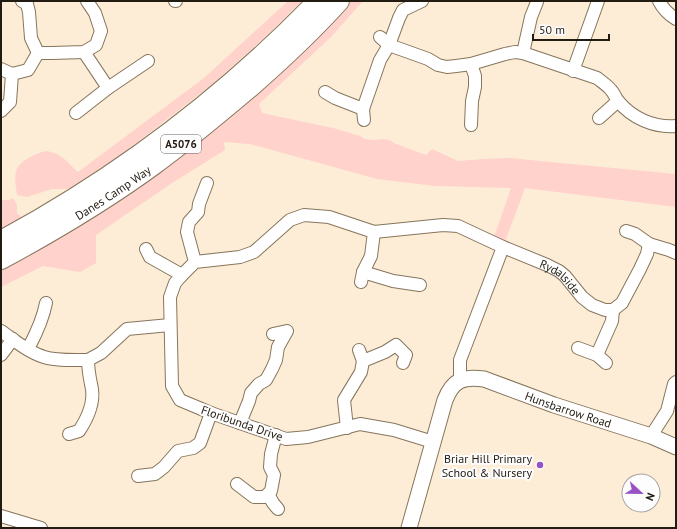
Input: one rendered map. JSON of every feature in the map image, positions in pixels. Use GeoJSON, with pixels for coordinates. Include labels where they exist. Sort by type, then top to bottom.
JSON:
{"type":"FeatureCollection","features":[{"type":"Feature","properties":{"kind":"highway","name":"Danes Camp Way"},"geometry":{"type":"LineString","coordinates":[[1,241],[66,204],[146,151],[210,102],[242,74],[318,1]]}},
{"type":"Feature","properties":{"kind":"highway","name":"Danes Camp Way"},"geometry":{"type":"LineString","coordinates":[[1,259],[84,211],[152,165],[212,119],[279,62],[339,1]]}},
{"type":"Feature","properties":{"kind":"street"},"geometry":{"type":"LineString","coordinates":[[22,1],[27,4],[31,38],[38,53]]}},
{"type":"Feature","properties":{"kind":"street"},"geometry":{"type":"LineString","coordinates":[[38,53],[52,54],[84,52],[96,45],[101,31],[95,13],[87,1]]}},
{"type":"Feature","properties":{"kind":"street"},"geometry":{"type":"LineString","coordinates":[[325,92],[364,114],[385,41],[403,10],[422,1]]}},
{"type":"Feature","properties":{"kind":"street"},"geometry":{"type":"LineString","coordinates":[[573,71],[598,1]]}},
{"type":"Feature","properties":{"kind":"street"},"geometry":{"type":"LineString","coordinates":[[659,1],[664,10],[676,19]]}},
{"type":"Feature","properties":{"kind":"street"},"geometry":{"type":"LineString","coordinates":[[523,53],[531,17],[537,2]]}},
{"type":"Feature","properties":{"kind":"street"},"geometry":{"type":"LineString","coordinates":[[385,41],[438,65],[447,67],[470,64],[515,52],[523,53],[597,78],[605,83],[618,101],[643,121],[668,127],[676,126]]}},
{"type":"Feature","properties":{"kind":"street"},"geometry":{"type":"LineString","coordinates":[[84,52],[108,88]]}},
{"type":"Feature","properties":{"kind":"street"},"geometry":{"type":"LineString","coordinates":[[1,111],[10,102],[6,72],[28,70],[38,53]]}},
{"type":"Feature","properties":{"kind":"street"},"geometry":{"type":"LineString","coordinates":[[76,113],[108,88],[148,61]]}},
{"type":"Feature","properties":{"kind":"street"},"geometry":{"type":"LineString","coordinates":[[470,64],[474,76],[475,87],[472,101],[471,125]]}},
{"type":"Feature","properties":{"kind":"street"},"geometry":{"type":"LineString","coordinates":[[599,118],[618,101]]}},
{"type":"Feature","properties":{"kind":"street"},"geometry":{"type":"LineString","coordinates":[[207,183],[199,204],[198,212],[189,222],[187,232],[195,262],[240,257],[254,252],[290,220],[304,215],[329,217],[374,232],[443,224],[458,226],[502,247],[460,360],[460,380],[449,390],[445,400],[409,528]]}},
{"type":"Feature","properties":{"kind":"street"},"geometry":{"type":"LineString","coordinates":[[626,231],[635,234],[649,244],[676,253]]}},
{"type":"Feature","properties":{"kind":"street"},"geometry":{"type":"LineString","coordinates":[[374,232],[370,256],[362,277],[420,285]]}},
{"type":"Feature","properties":{"kind":"street"},"geometry":{"type":"LineString","coordinates":[[578,348],[601,359],[612,321],[613,310],[622,303],[647,254],[649,244]]}},
{"type":"Feature","properties":{"kind":"street","name":"Rydalside"},"geometry":{"type":"LineString","coordinates":[[502,247],[547,264],[565,276],[582,297],[592,305],[605,310],[613,310]]}},
{"type":"Feature","properties":{"kind":"street"},"geometry":{"type":"LineString","coordinates":[[146,249],[150,257],[182,275]]}},
{"type":"Feature","properties":{"kind":"street","name":"Floribunda Drive"},"geometry":{"type":"LineString","coordinates":[[195,262],[175,283],[170,297],[172,386],[180,400],[211,413],[286,438],[308,437],[360,424],[394,430],[433,442]]}},
{"type":"Feature","properties":{"kind":"street"},"geometry":{"type":"LineString","coordinates":[[28,349],[44,314],[46,303]]}},
{"type":"Feature","properties":{"kind":"street"},"geometry":{"type":"LineString","coordinates":[[1,331],[28,349],[44,357],[88,360],[101,352],[127,329],[170,325]]}},
{"type":"Feature","properties":{"kind":"street"},"geometry":{"type":"LineString","coordinates":[[240,423],[251,393],[258,384],[266,380],[272,369],[276,360],[278,347],[287,331],[273,334]]}},
{"type":"Feature","properties":{"kind":"street"},"geometry":{"type":"LineString","coordinates":[[1,354],[12,339]]}},
{"type":"Feature","properties":{"kind":"street"},"geometry":{"type":"LineString","coordinates":[[347,428],[344,400],[361,372],[361,355],[385,352],[396,345],[406,355],[403,363]]}},
{"type":"Feature","properties":{"kind":"street"},"geometry":{"type":"LineString","coordinates":[[69,434],[79,431],[86,421],[91,404],[92,390],[88,370],[88,360]]}},
{"type":"Feature","properties":{"kind":"street","name":"Hunsbarrow Road"},"geometry":{"type":"LineString","coordinates":[[460,380],[474,378],[484,380],[554,405],[651,436],[676,447]]}},
{"type":"Feature","properties":{"kind":"street"},"geometry":{"type":"LineString","coordinates":[[651,436],[666,411],[674,384],[676,382]]}},
{"type":"Feature","properties":{"kind":"street"},"geometry":{"type":"LineString","coordinates":[[138,476],[155,474],[164,467],[178,451],[193,448],[200,443],[211,413]]}},
{"type":"Feature","properties":{"kind":"street"},"geometry":{"type":"LineString","coordinates":[[237,484],[254,497],[265,497],[271,491],[274,475],[270,467],[271,454],[276,435]]}},
{"type":"Feature","properties":{"kind":"street"},"geometry":{"type":"LineString","coordinates":[[268,494],[278,509]]}},
{"type":"Feature","properties":{"kind":"street"},"geometry":{"type":"LineString","coordinates":[[1,516],[41,528]]}},
{"type":"Feature","properties":{"kind":"shaded area"},"geometry":{"type":"Polygon","coordinates":[[[288,1],[302,1],[260,42],[209,87],[126,151],[77,186],[67,189],[52,189],[27,197],[17,195],[15,181],[16,170],[20,164],[36,154],[48,151],[60,156],[78,172],[204,78],[288,1]]]}},
{"type":"Feature","properties":{"kind":"shaded area"},"geometry":{"type":"Polygon","coordinates":[[[350,1],[363,1],[331,37],[259,104],[262,113],[333,128],[360,136],[365,139],[389,140],[426,155],[432,149],[458,161],[509,158],[676,174],[676,207],[525,188],[505,242],[494,237],[511,188],[435,186],[377,179],[250,144],[224,142],[225,150],[172,183],[96,235],[96,263],[80,272],[43,266],[1,287],[1,270],[25,258],[150,179],[255,97],[350,1]]]}},
{"type":"Feature","properties":{"kind":"shaded area"},"geometry":{"type":"Polygon","coordinates":[[[13,198],[17,205],[17,213],[22,218],[1,229],[1,200],[9,200],[13,198]]]}},
{"type":"Feature","properties":{"kind":"place","name":"Briar Hill Primary School & Nursery"},"geometry":{"type":"Point","coordinates":[540,465]}}]}
